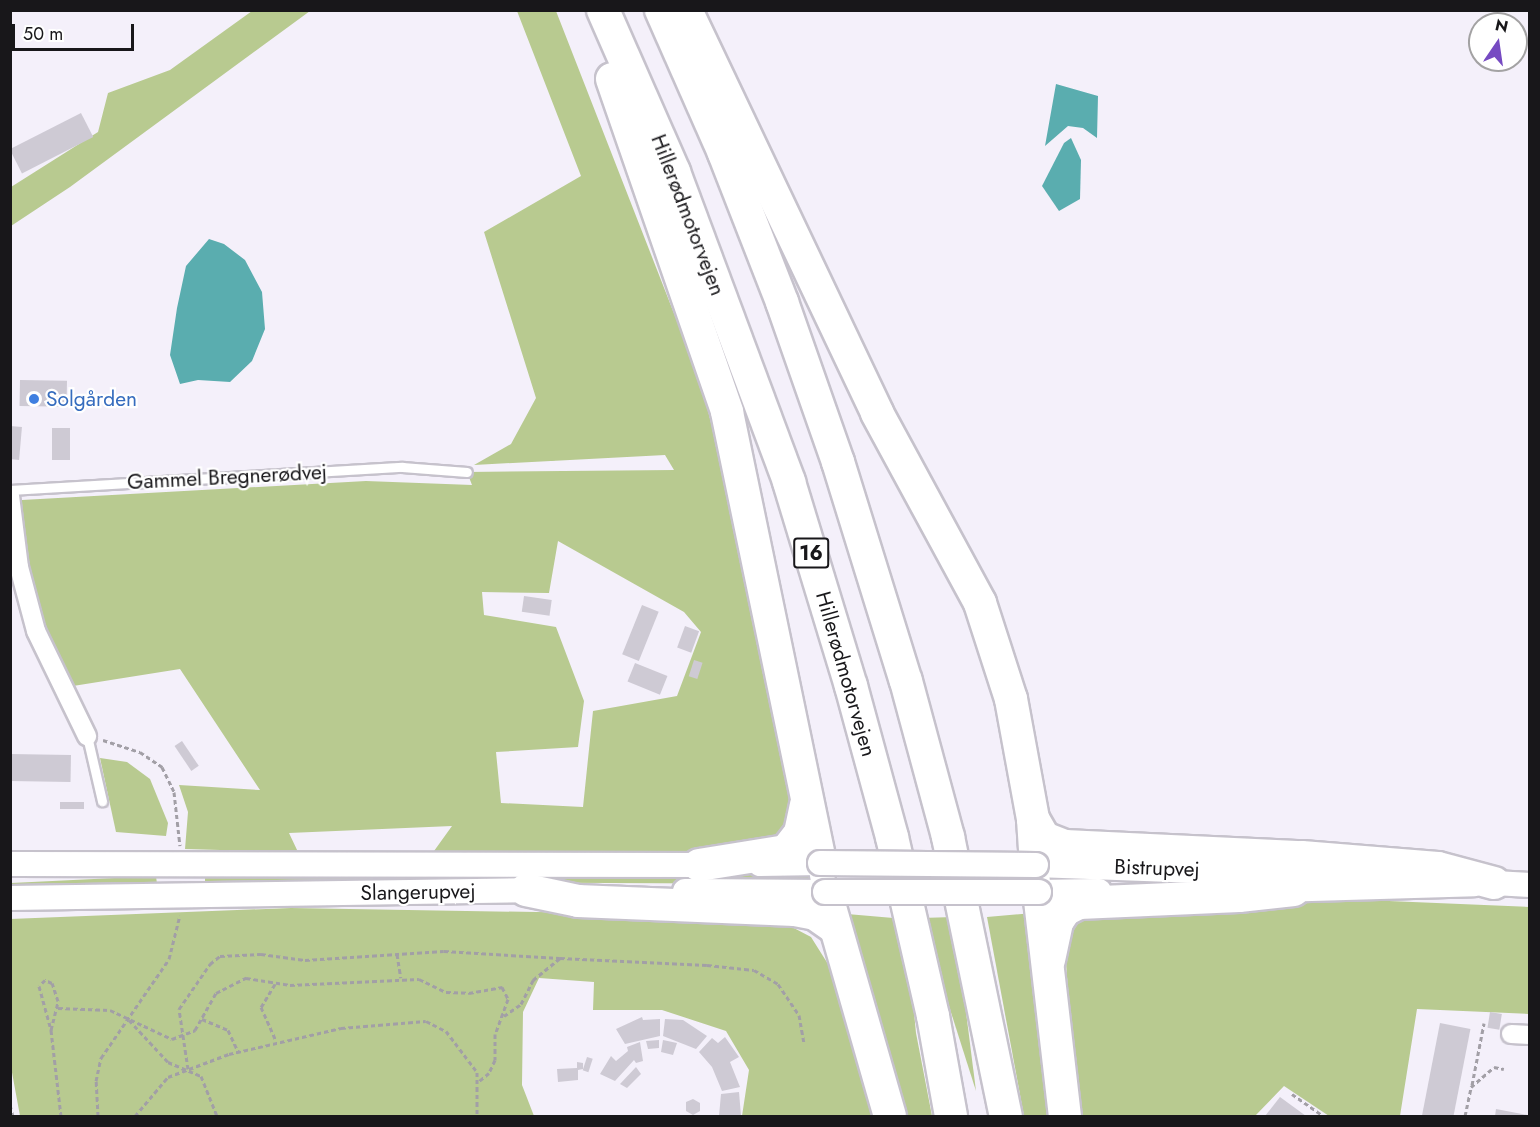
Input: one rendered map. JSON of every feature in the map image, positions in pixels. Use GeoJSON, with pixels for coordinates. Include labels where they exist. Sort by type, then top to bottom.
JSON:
{"type":"FeatureCollection","features":[{"type":"Feature","properties":{"kind":"highway"},"geometry":{"type":"LineString","coordinates":[[586,10],[650,181],[727,412],[823,878],[835,928],[890,1116]]}},
{"type":"Feature","properties":{"kind":"highway","name":"Hillerødmotorvejen"},"geometry":{"type":"LineString","coordinates":[[603,10],[674,172],[789,482],[851,686],[892,837],[951,1116]]}},
{"type":"Feature","properties":{"kind":"highway","name":"16"},"geometry":{"type":"LineString","coordinates":[[661,10],[724,153],[778,292],[841,473],[906,681],[948,837],[1006,1116]]}},
{"type":"Feature","properties":{"kind":"highway"},"geometry":{"type":"LineString","coordinates":[[686,10],[872,402],[980,603],[1011,699],[1033,819],[1037,878],[1049,960],[1065,1116]]}},
{"type":"Feature","properties":{"kind":"highway"},"geometry":{"type":"LineString","coordinates":[[699,865],[786,851],[800,833],[807,801]]}},
{"type":"Feature","properties":{"kind":"highway"},"geometry":{"type":"LineString","coordinates":[[1033,819],[1044,838],[1065,846],[1428,867],[1494,883]]}},
{"type":"Feature","properties":{"kind":"highway"},"geometry":{"type":"LineString","coordinates":[[526,890],[578,901],[795,910],[815,914],[835,928]]}},
{"type":"Feature","properties":{"kind":"highway"},"geometry":{"type":"LineString","coordinates":[[1049,960],[1057,922],[1065,910],[1079,903],[1239,896],[1294,890]]}},
{"type":"Feature","properties":{"kind":"main road","name":"Slangerupvej"},"geometry":{"type":"LineString","coordinates":[[10,864],[129,866],[699,865],[823,878]]}},
{"type":"Feature","properties":{"kind":"main road"},"geometry":{"type":"LineString","coordinates":[[10,878],[129,866]]}},
{"type":"Feature","properties":{"kind":"main road","name":"Slangerupvej"},"geometry":{"type":"LineString","coordinates":[[10,898],[526,890],[823,878]]}},
{"type":"Feature","properties":{"kind":"main road","name":"Bistrupvej"},"geometry":{"type":"LineString","coordinates":[[823,878],[1037,878],[1530,885]]}},
{"type":"Feature","properties":{"kind":"main road","name":"Bistrupvej"},"geometry":{"type":"LineString","coordinates":[[1037,878],[1294,890],[1494,883]]}},
{"type":"Feature","properties":{"kind":"street"},"geometry":{"type":"LineString","coordinates":[[10,496],[18,567],[36,632],[87,736]]}},
{"type":"Feature","properties":{"kind":"lane","name":"Gammel Bregnerødvej"},"geometry":{"type":"LineString","coordinates":[[10,490],[402,467],[467,472]]}},
{"type":"Feature","properties":{"kind":"lane"},"geometry":{"type":"LineString","coordinates":[[87,736],[102,801]]}},
{"type":"Feature","properties":{"kind":"path"},"geometry":{"type":"LineString","coordinates":[[87,736],[140,752],[162,767],[174,792],[180,846]]}},
{"type":"Feature","properties":{"kind":"path"},"geometry":{"type":"LineString","coordinates":[[98,1116],[96,1081],[101,1058],[169,959],[180,915]]}},
{"type":"Feature","properties":{"kind":"path"},"geometry":{"type":"LineString","coordinates":[[188,1069],[180,1038],[179,1009],[210,964],[220,956],[261,954],[305,960],[444,951],[754,970],[778,984],[790,998],[799,1015],[804,1044]]}},
{"type":"Feature","properties":{"kind":"path"},"geometry":{"type":"LineString","coordinates":[[397,954],[401,978]]}},
{"type":"Feature","properties":{"kind":"path"},"geometry":{"type":"LineString","coordinates":[[504,1016],[521,1004],[533,980],[560,958]]}},
{"type":"Feature","properties":{"kind":"path"},"geometry":{"type":"LineString","coordinates":[[58,1008],[110,1010],[172,1039],[180,1038],[195,1030],[212,997],[223,987],[255,978],[275,984],[419,979],[454,992],[502,987],[508,999],[504,1016],[495,1034],[493,1066],[478,1082]]}},
{"type":"Feature","properties":{"kind":"path"},"geometry":{"type":"LineString","coordinates":[[51,1030],[58,1008],[52,983],[45,980],[39,986],[51,1030],[61,1116]]}},
{"type":"Feature","properties":{"kind":"path"},"geometry":{"type":"LineString","coordinates":[[275,984],[261,1007],[276,1041]]}},
{"type":"Feature","properties":{"kind":"path"},"geometry":{"type":"LineString","coordinates":[[202,1018],[228,1030],[238,1051]]}},
{"type":"Feature","properties":{"kind":"path"},"geometry":{"type":"LineString","coordinates":[[128,1019],[168,1062],[201,1076],[217,1116]]}},
{"type":"Feature","properties":{"kind":"path"},"geometry":{"type":"LineString","coordinates":[[135,1116],[168,1077],[238,1051],[341,1028],[426,1021],[446,1031],[465,1053],[478,1082],[477,1116]]}},
{"type":"Feature","properties":{"kind":"path"},"geometry":{"type":"LineString","coordinates":[[1465,1116],[1484,1023]]}},
{"type":"Feature","properties":{"kind":"path"},"geometry":{"type":"LineString","coordinates":[[1471,1087],[1494,1067],[1504,1069]]}},
{"type":"Feature","properties":{"kind":"path"},"geometry":{"type":"LineString","coordinates":[[1292,1094],[1324,1116]]}},
{"type":"Feature","properties":{"kind":"path"},"geometry":{"type":"LineString","coordinates":[[10,1105],[13,1116]]}},
{"type":"Feature","properties":{"kind":"green space"},"geometry":{"type":"Polygon","coordinates":[[[252,11],[310,11],[70,187],[11,226],[11,187],[98,132],[108,93],[170,70],[252,11]]]}},
{"type":"Feature","properties":{"kind":"green space"},"geometry":{"type":"Polygon","coordinates":[[[517,11],[556,11],[700,380],[752,581],[795,805],[790,830],[765,851],[434,851],[452,826],[289,833],[298,852],[185,849],[188,812],[179,785],[260,790],[180,669],[73,686],[41,627],[23,560],[22,500],[366,481],[472,485],[467,472],[674,470],[665,455],[474,465],[511,444],[536,398],[484,232],[581,176],[517,11]],[[558,541],[549,593],[482,592],[484,615],[556,627],[584,701],[578,747],[496,752],[501,803],[583,807],[593,711],[677,696],[701,632],[684,612],[558,541]]]}},
{"type":"Feature","properties":{"kind":"green space"},"geometry":{"type":"Polygon","coordinates":[[[100,758],[127,762],[150,779],[168,823],[166,836],[116,832],[100,758]]]}},
{"type":"Feature","properties":{"kind":"green space"},"geometry":{"type":"Polygon","coordinates":[[[809,872],[812,878],[809,884],[205,881],[205,874],[809,872]]]}},
{"type":"Feature","properties":{"kind":"green space"},"geometry":{"type":"Polygon","coordinates":[[[156,876],[157,884],[11,888],[11,883],[156,876]]]}},
{"type":"Feature","properties":{"kind":"green space"},"geometry":{"type":"Polygon","coordinates":[[[1341,899],[1529,907],[1529,1014],[1417,1009],[1400,1116],[1329,1116],[1284,1086],[1255,1116],[1077,1116],[1064,935],[1087,909],[1341,899]]]}},
{"type":"Feature","properties":{"kind":"green space"},"geometry":{"type":"Polygon","coordinates":[[[291,908],[771,916],[811,937],[833,972],[873,1116],[742,1116],[749,1070],[726,1031],[662,1010],[593,1010],[594,982],[539,978],[523,1012],[522,1085],[534,1116],[20,1116],[11,1067],[10,919],[291,908]]]}},
{"type":"Feature","properties":{"kind":"green space"},"geometry":{"type":"Polygon","coordinates":[[[1034,913],[1053,1116],[1024,1116],[987,917],[1034,913]]]}},
{"type":"Feature","properties":{"kind":"green space"},"geometry":{"type":"Polygon","coordinates":[[[847,914],[905,919],[916,1033],[932,1116],[898,1116],[847,914]]]}},
{"type":"Feature","properties":{"kind":"green space"},"geometry":{"type":"Polygon","coordinates":[[[954,917],[976,1091],[921,918],[954,917]]]}},
{"type":"Feature","properties":{"kind":"water"},"geometry":{"type":"Polygon","coordinates":[[[1056,84],[1098,96],[1097,138],[1083,128],[1068,126],[1045,146],[1056,84]]]}},
{"type":"Feature","properties":{"kind":"water"},"geometry":{"type":"Polygon","coordinates":[[[1071,138],[1081,160],[1080,199],[1059,211],[1042,186],[1064,143],[1071,138]]]}},
{"type":"Feature","properties":{"kind":"water"},"geometry":{"type":"Polygon","coordinates":[[[209,239],[224,244],[245,260],[262,292],[265,329],[252,361],[230,382],[198,380],[180,384],[170,355],[177,308],[186,266],[209,239]]]}},
{"type":"Feature","properties":{"kind":"building"},"geometry":{"type":"Polygon","coordinates":[[[81,113],[93,137],[22,173],[10,149],[81,113]]]}},
{"type":"Feature","properties":{"kind":"building"},"geometry":{"type":"Polygon","coordinates":[[[20,380],[67,381],[67,407],[20,406],[20,380]]]}},
{"type":"Feature","properties":{"kind":"building"},"geometry":{"type":"Polygon","coordinates":[[[10,426],[22,427],[19,460],[10,459],[10,426]]]}},
{"type":"Feature","properties":{"kind":"building"},"geometry":{"type":"Polygon","coordinates":[[[52,428],[70,428],[70,460],[52,460],[52,428]]]}},
{"type":"Feature","properties":{"kind":"building"},"geometry":{"type":"Polygon","coordinates":[[[524,596],[552,600],[550,616],[522,612],[524,596]]]}},
{"type":"Feature","properties":{"kind":"building"},"geometry":{"type":"Polygon","coordinates":[[[642,605],[659,612],[639,661],[622,654],[642,605]]]}},
{"type":"Feature","properties":{"kind":"building"},"geometry":{"type":"Polygon","coordinates":[[[685,626],[699,631],[691,653],[677,648],[685,626]]]}},
{"type":"Feature","properties":{"kind":"building"},"geometry":{"type":"Polygon","coordinates":[[[694,660],[703,663],[697,679],[689,676],[694,660]]]}},
{"type":"Feature","properties":{"kind":"building"},"geometry":{"type":"Polygon","coordinates":[[[635,663],[667,676],[660,695],[628,682],[635,663]]]}},
{"type":"Feature","properties":{"kind":"building"},"geometry":{"type":"Polygon","coordinates":[[[182,741],[199,766],[191,771],[175,746],[182,741]]]}},
{"type":"Feature","properties":{"kind":"building"},"geometry":{"type":"Polygon","coordinates":[[[10,754],[71,755],[71,782],[10,781],[10,754]]]}},
{"type":"Feature","properties":{"kind":"building"},"geometry":{"type":"Polygon","coordinates":[[[60,802],[84,802],[84,809],[60,809],[60,802]]]}},
{"type":"Feature","properties":{"kind":"building"},"geometry":{"type":"Polygon","coordinates":[[[1490,1012],[1502,1014],[1499,1030],[1487,1028],[1490,1012]]]}},
{"type":"Feature","properties":{"kind":"building"},"geometry":{"type":"Polygon","coordinates":[[[642,1017],[643,1020],[660,1019],[660,1036],[625,1044],[616,1029],[642,1017]]]}},
{"type":"Feature","properties":{"kind":"building"},"geometry":{"type":"Polygon","coordinates":[[[665,1019],[683,1020],[707,1036],[696,1049],[663,1036],[665,1019]]]}},
{"type":"Feature","properties":{"kind":"building"},"geometry":{"type":"Polygon","coordinates":[[[1440,1023],[1470,1029],[1454,1116],[1422,1116],[1440,1023]]]}},
{"type":"Feature","properties":{"kind":"building"},"geometry":{"type":"Polygon","coordinates":[[[725,1037],[739,1057],[730,1062],[740,1087],[722,1091],[712,1067],[699,1052],[712,1038],[718,1043],[725,1037]]]}},
{"type":"Feature","properties":{"kind":"building"},"geometry":{"type":"Polygon","coordinates":[[[659,1040],[659,1048],[648,1049],[646,1041],[659,1040]]]}},
{"type":"Feature","properties":{"kind":"building"},"geometry":{"type":"Polygon","coordinates":[[[663,1040],[677,1043],[673,1055],[661,1052],[663,1040]]]}},
{"type":"Feature","properties":{"kind":"building"},"geometry":{"type":"Polygon","coordinates":[[[640,1042],[643,1061],[636,1063],[634,1060],[615,1081],[600,1074],[611,1056],[616,1061],[628,1051],[627,1047],[640,1042]]]}},
{"type":"Feature","properties":{"kind":"building"},"geometry":{"type":"Polygon","coordinates":[[[587,1057],[593,1059],[588,1072],[583,1070],[587,1057]]]}},
{"type":"Feature","properties":{"kind":"building"},"geometry":{"type":"Polygon","coordinates":[[[577,1062],[583,1063],[583,1069],[578,1070],[578,1080],[558,1082],[557,1069],[577,1068],[577,1062]]]}},
{"type":"Feature","properties":{"kind":"building"},"geometry":{"type":"Polygon","coordinates":[[[636,1067],[641,1074],[627,1088],[620,1084],[636,1067]]]}},
{"type":"Feature","properties":{"kind":"building"},"geometry":{"type":"Polygon","coordinates":[[[739,1092],[741,1116],[719,1116],[721,1094],[739,1092]]]}},
{"type":"Feature","properties":{"kind":"building"},"geometry":{"type":"Polygon","coordinates":[[[1280,1097],[1306,1116],[1265,1116],[1280,1097]]]}},
{"type":"Feature","properties":{"kind":"building"},"geometry":{"type":"Polygon","coordinates":[[[693,1099],[700,1103],[700,1111],[693,1115],[686,1111],[686,1102],[693,1099]]]}},
{"type":"Feature","properties":{"kind":"building"},"geometry":{"type":"Polygon","coordinates":[[[1496,1109],[1528,1115],[1495,1116],[1496,1109]]]}},
{"type":"Feature","properties":{"kind":"place","name":"Solgården"},"geometry":{"type":"Point","coordinates":[34,399]}}]}
